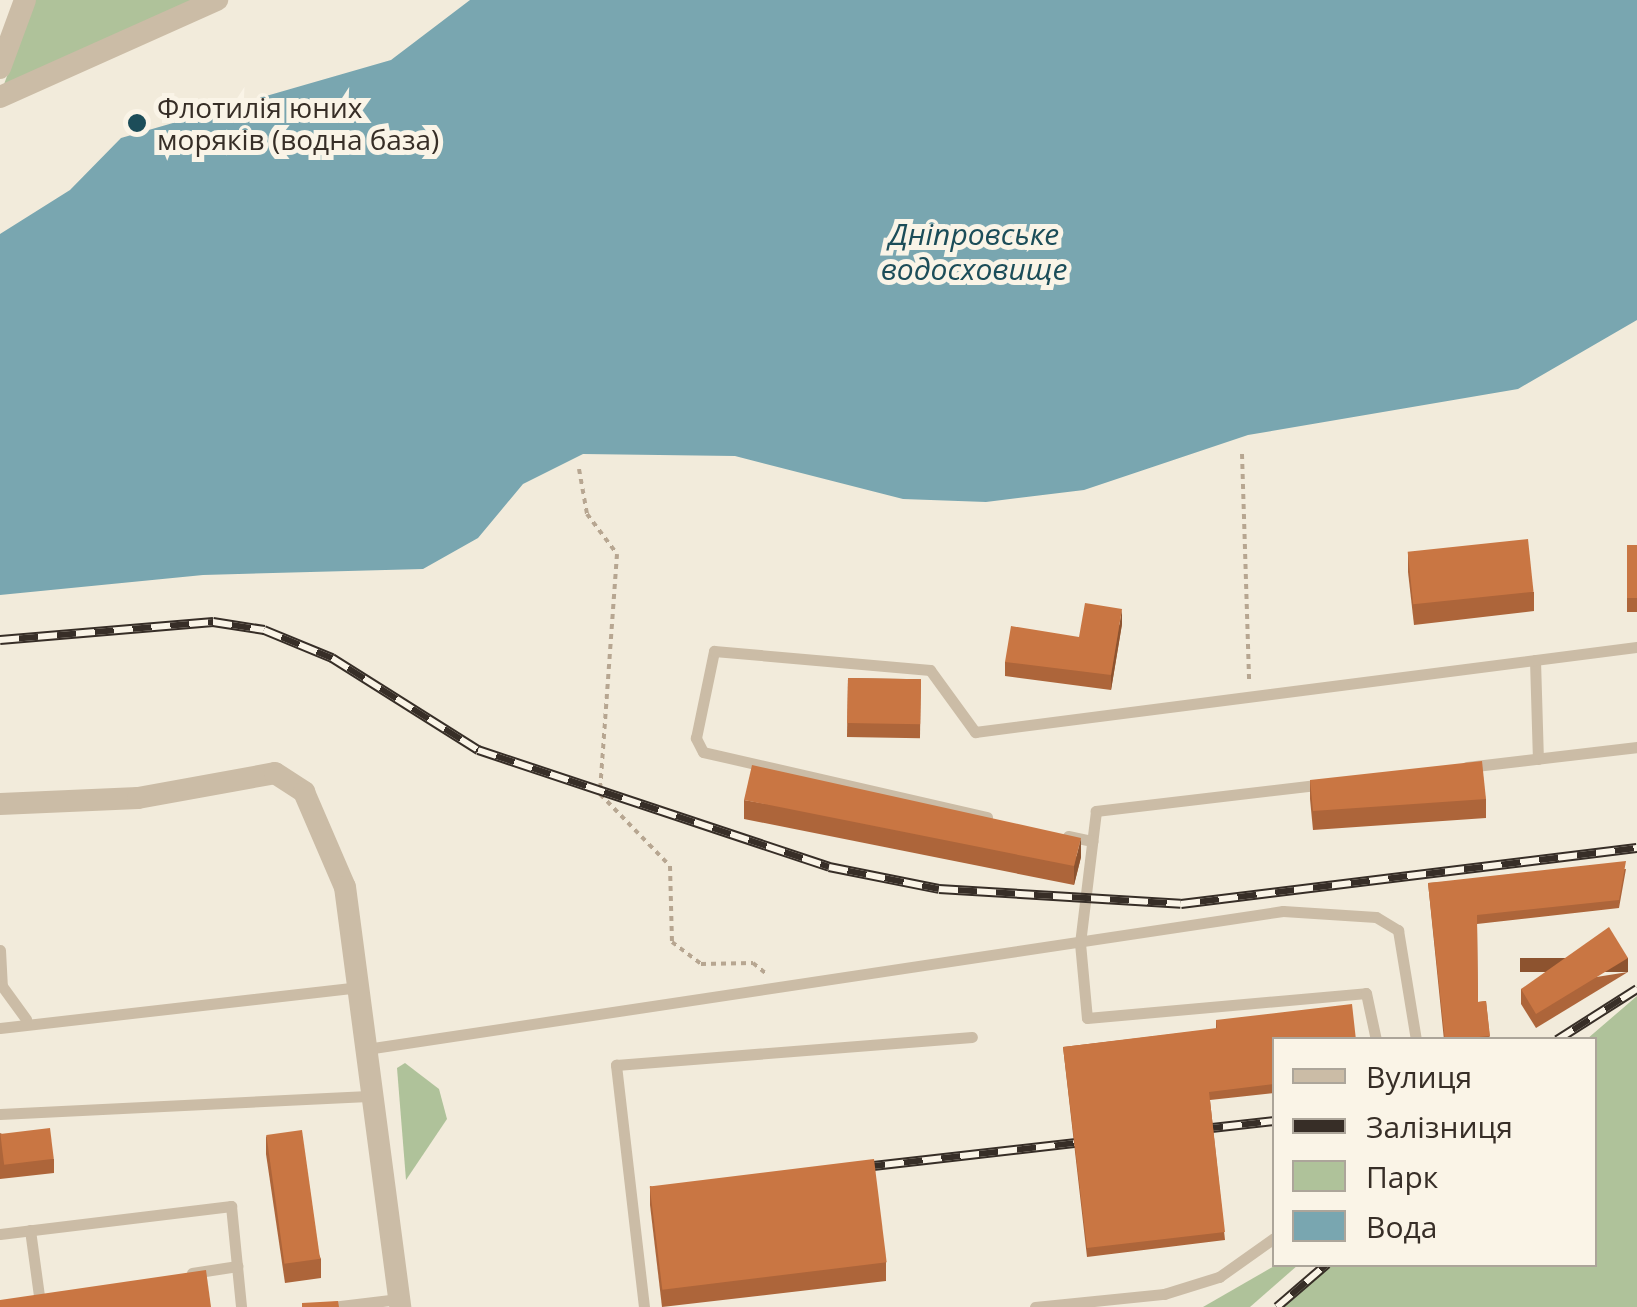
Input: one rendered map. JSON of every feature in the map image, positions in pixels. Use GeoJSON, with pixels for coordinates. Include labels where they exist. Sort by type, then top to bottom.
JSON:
{"type":"FeatureCollection","features":[{"type":"Feature","properties":{"kind":"street"},"geometry":{"type":"LineString","coordinates":[[0,68],[25,0]]}},
{"type":"Feature","properties":{"kind":"street"},"geometry":{"type":"LineString","coordinates":[[0,97],[216,0]]}},
{"type":"Feature","properties":{"kind":"street"},"geometry":{"type":"LineString","coordinates":[[0,804],[138,798],[275,773],[294,780],[345,887],[373,1048],[400,1303]]}},
{"type":"Feature","properties":{"kind":"lane"},"geometry":{"type":"LineString","coordinates":[[1015,824],[703,752],[696,738],[714,650],[930,670],[975,732],[1637,647]]}},
{"type":"Feature","properties":{"kind":"lane"},"geometry":{"type":"LineString","coordinates":[[1535,660],[1538,758]]}},
{"type":"Feature","properties":{"kind":"lane"},"geometry":{"type":"LineString","coordinates":[[1442,770],[1637,747]]}},
{"type":"Feature","properties":{"kind":"lane"},"geometry":{"type":"LineString","coordinates":[[1346,781],[1096,811],[1080,943],[1086,1018],[1366,993],[1375,1037]]}},
{"type":"Feature","properties":{"kind":"lane"},"geometry":{"type":"LineString","coordinates":[[1054,832],[1092,841]]}},
{"type":"Feature","properties":{"kind":"lane"},"geometry":{"type":"LineString","coordinates":[[373,1048],[1283,911],[1376,917],[1398,930],[1409,956],[1416,1037]]}},
{"type":"Feature","properties":{"kind":"lane"},"geometry":{"type":"LineString","coordinates":[[0,950],[2,986],[26,1019]]}},
{"type":"Feature","properties":{"kind":"lane"},"geometry":{"type":"LineString","coordinates":[[0,1028],[26,1019],[362,986]]}},
{"type":"Feature","properties":{"kind":"lane"},"geometry":{"type":"LineString","coordinates":[[644,1307],[616,1065],[972,1037]]}},
{"type":"Feature","properties":{"kind":"lane"},"geometry":{"type":"LineString","coordinates":[[0,1114],[378,1096]]}},
{"type":"Feature","properties":{"kind":"lane"},"geometry":{"type":"LineString","coordinates":[[0,1234],[231,1206],[241,1307]]}},
{"type":"Feature","properties":{"kind":"lane"},"geometry":{"type":"LineString","coordinates":[[30,1230],[39,1296]]}},
{"type":"Feature","properties":{"kind":"lane"},"geometry":{"type":"LineString","coordinates":[[1035,1307],[1164,1294],[1218,1278],[1272,1239]]}},
{"type":"Feature","properties":{"kind":"lane"},"geometry":{"type":"LineString","coordinates":[[165,1277],[237,1266]]}},
{"type":"Feature","properties":{"kind":"lane"},"geometry":{"type":"LineString","coordinates":[[20,1299],[57,1293]]}},
{"type":"Feature","properties":{"kind":"lane"},"geometry":{"type":"LineString","coordinates":[[332,1307],[400,1303]]}},
{"type":"Feature","properties":{"kind":"path"},"geometry":{"type":"LineString","coordinates":[[1242,454],[1250,697]]}},
{"type":"Feature","properties":{"kind":"path"},"geometry":{"type":"LineString","coordinates":[[579,469],[587,514],[618,554],[600,794],[670,866],[672,942],[702,964],[753,963],[774,989]]}},
{"type":"Feature","properties":{"kind":"green space"},"geometry":{"type":"Polygon","coordinates":[[[35,0],[198,0],[3,87],[35,0]]]}},
{"type":"Feature","properties":{"kind":"green space"},"geometry":{"type":"Polygon","coordinates":[[[1637,996],[1637,1307],[1277,1307],[1325,1267],[1597,1267],[1597,1037],[1589,1037],[1637,996]]]}},
{"type":"Feature","properties":{"kind":"green space"},"geometry":{"type":"Polygon","coordinates":[[[405,1063],[439,1089],[447,1119],[406,1180],[397,1068],[405,1063]]]}},
{"type":"Feature","properties":{"kind":"green space"},"geometry":{"type":"Polygon","coordinates":[[[1273,1267],[1296,1267],[1250,1307],[1203,1307],[1273,1267]]]}},
{"type":"Feature","properties":{"kind":"water","name":"Дніпровське водосховище"},"geometry":{"type":"Polygon","coordinates":[[[470,0],[1637,0],[1637,320],[1518,389],[1248,435],[1084,490],[986,502],[903,499],[735,456],[583,454],[523,484],[478,538],[423,569],[203,575],[0,595],[0,234],[70,190],[121,138],[391,60],[470,0]]]}},
{"type":"Feature","properties":{"kind":"building"},"geometry":{"type":"Polygon","coordinates":[[[1528,539],[1534,592],[1413,604],[1408,552],[1528,539]]]}},
{"type":"Feature","properties":{"kind":"building"},"geometry":{"type":"Polygon","coordinates":[[[1627,545],[1637,545],[1637,598],[1627,598],[1627,545]]]}},
{"type":"Feature","properties":{"kind":"building"},"geometry":{"type":"Polygon","coordinates":[[[1085,603],[1122,609],[1111,675],[1005,662],[1011,626],[1079,637],[1085,603]]]}},
{"type":"Feature","properties":{"kind":"building"},"geometry":{"type":"Polygon","coordinates":[[[848,678],[921,679],[920,724],[847,723],[848,678]]]}},
{"type":"Feature","properties":{"kind":"building"},"geometry":{"type":"Polygon","coordinates":[[[1482,761],[1486,799],[1313,811],[1310,780],[1482,761]]]}},
{"type":"Feature","properties":{"kind":"building"},"geometry":{"type":"Polygon","coordinates":[[[752,765],[1081,838],[1074,866],[744,800],[752,765]]]}},
{"type":"Feature","properties":{"kind":"building"},"geometry":{"type":"Polygon","coordinates":[[[1626,861],[1619,900],[1477,915],[1478,1002],[1486,1001],[1490,1036],[1445,1037],[1428,883],[1626,861]]]}},
{"type":"Feature","properties":{"kind":"building"},"geometry":{"type":"Polygon","coordinates":[[[1609,927],[1628,958],[1536,1014],[1521,989],[1609,927]]]}},
{"type":"Feature","properties":{"kind":"building"},"geometry":{"type":"Polygon","coordinates":[[[1352,1004],[1356,1037],[1272,1037],[1272,1084],[1209,1092],[1225,1232],[1087,1248],[1063,1047],[1217,1028],[1216,1020],[1352,1004]]]}},
{"type":"Feature","properties":{"kind":"building"},"geometry":{"type":"Polygon","coordinates":[[[50,1128],[54,1159],[4,1165],[0,1134],[50,1128]]]}},
{"type":"Feature","properties":{"kind":"building"},"geometry":{"type":"Polygon","coordinates":[[[302,1130],[320,1259],[284,1264],[266,1135],[302,1130]]]}},
{"type":"Feature","properties":{"kind":"building"},"geometry":{"type":"Polygon","coordinates":[[[874,1159],[887,1262],[662,1290],[650,1187],[874,1159]]]}},
{"type":"Feature","properties":{"kind":"building"},"geometry":{"type":"Polygon","coordinates":[[[206,1270],[211,1307],[0,1307],[0,1300],[206,1270]]]}},
{"type":"Feature","properties":{"kind":"building"},"geometry":{"type":"Polygon","coordinates":[[[338,1301],[339,1307],[302,1307],[302,1303],[338,1301]]]}},
{"type":"Feature","properties":{"kind":"railway"},"geometry":{"type":"LineString","coordinates":[[0,640],[213,622],[264,630],[332,658],[478,750],[829,867],[939,889],[1181,904],[1637,848]]}},
{"type":"Feature","properties":{"kind":"railway"},"geometry":{"type":"LineString","coordinates":[[1562,1037],[1637,989]]}},
{"type":"Feature","properties":{"kind":"railway"},"geometry":{"type":"LineString","coordinates":[[1185,1131],[1272,1121]]}},
{"type":"Feature","properties":{"kind":"railway"},"geometry":{"type":"LineString","coordinates":[[847,1169],[1100,1140]]}},
{"type":"Feature","properties":{"kind":"railway"},"geometry":{"type":"LineString","coordinates":[[1277,1307],[1324,1267]]}},
{"type":"Feature","properties":{"kind":"place","name":"Флотилія юних моряків (водна база)"},"geometry":{"type":"Point","coordinates":[137,123]}}]}
